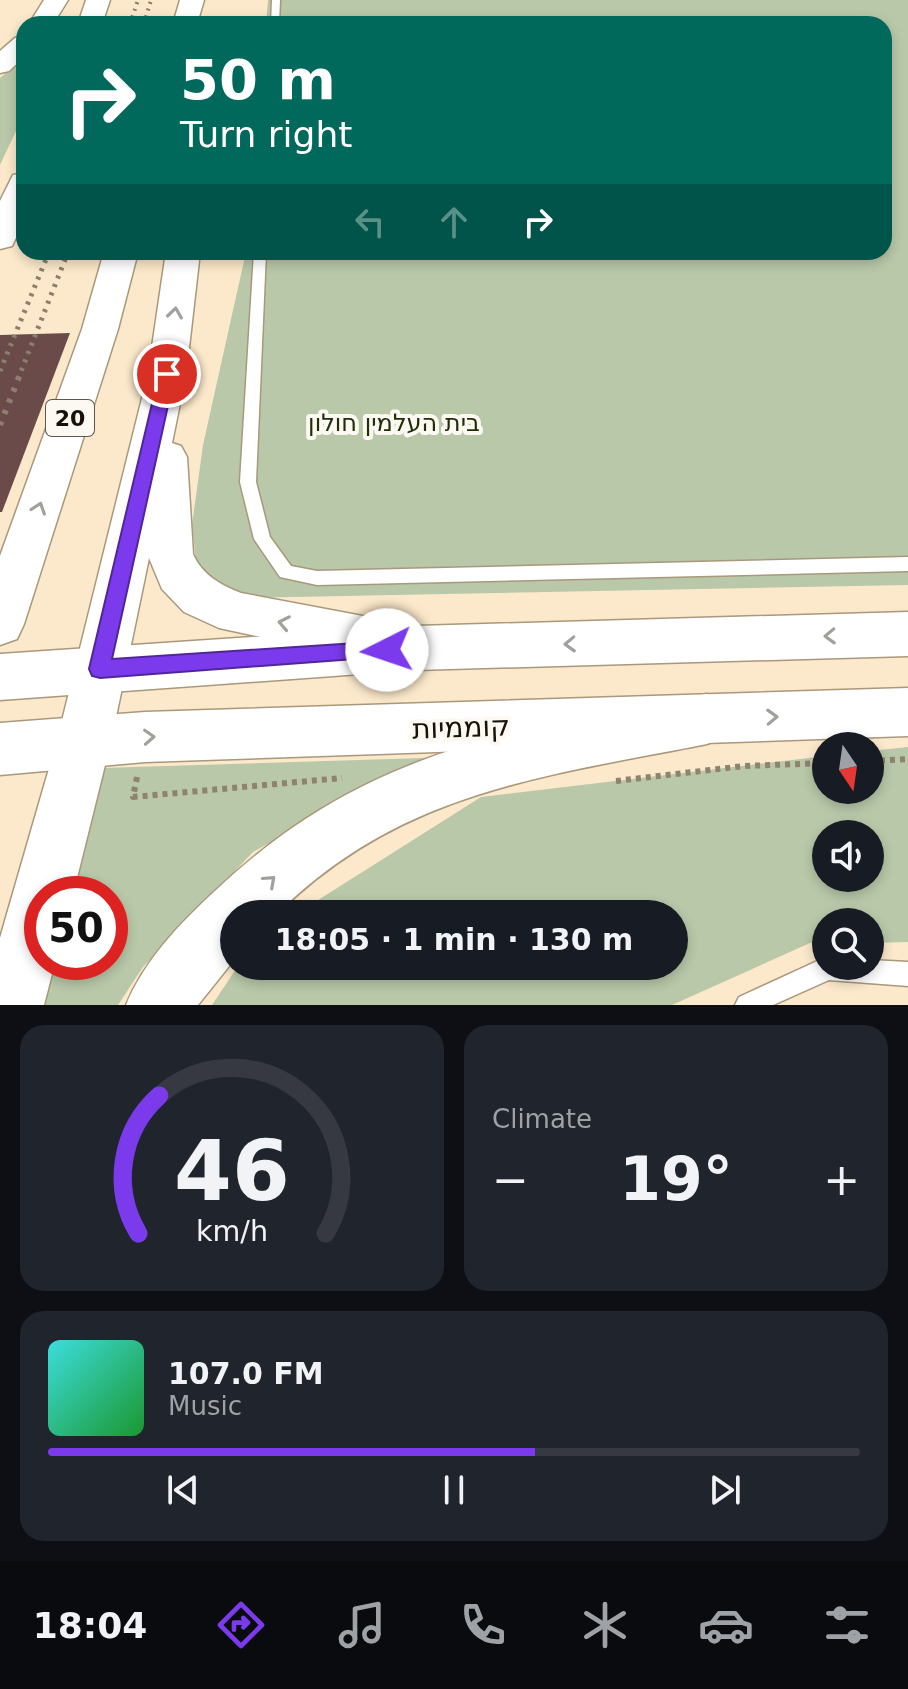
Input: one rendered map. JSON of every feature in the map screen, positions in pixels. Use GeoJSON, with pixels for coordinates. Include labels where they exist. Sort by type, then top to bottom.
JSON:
{"type":"FeatureCollection","features":[{"type":"Feature","properties":{"kind":"main road"},"geometry":{"type":"LineString","coordinates":[[0,65],[16,50]]}},
{"type":"Feature","properties":{"kind":"main road"},"geometry":{"type":"LineString","coordinates":[[0,239],[16,201]]}},
{"type":"Feature","properties":{"kind":"main road","name":"20"},"geometry":{"type":"LineString","coordinates":[[0,624],[100,329],[119,260]]}},
{"type":"Feature","properties":{"kind":"main road"},"geometry":{"type":"LineString","coordinates":[[47,876],[84,741],[167,374],[182,260]]}},
{"type":"Feature","properties":{"kind":"main road"},"geometry":{"type":"LineString","coordinates":[[167,374],[167,534],[170,554],[190,590],[207,602],[236,613],[416,648]]}},
{"type":"Feature","properties":{"kind":"main road"},"geometry":{"type":"LineString","coordinates":[[21,676],[416,648],[908,634]]}},
{"type":"Feature","properties":{"kind":"main road","name":"קוממיות"},"geometry":{"type":"LineString","coordinates":[[8,748],[84,741],[908,712]]}},
{"type":"Feature","properties":{"kind":"main road"},"geometry":{"type":"LineString","coordinates":[[158,1005],[194,954],[284,868],[333,830],[391,798],[490,763],[707,719]]}},
{"type":"Feature","properties":{"kind":"main road"},"geometry":{"type":"LineString","coordinates":[[12,1005],[24,961]]}},
{"type":"Feature","properties":{"kind":"lane"},"geometry":{"type":"LineString","coordinates":[[260,260],[248,482],[262,539],[286,572],[317,578],[908,564]]}},
{"type":"Feature","properties":{"kind":"lane"},"geometry":{"type":"LineString","coordinates":[[747,1005],[828,968],[908,974]]}},
{"type":"Feature","properties":{"kind":"path"},"geometry":{"type":"LineString","coordinates":[[884,760],[908,759]]}},
{"type":"Feature","properties":{"kind":"path"},"geometry":{"type":"LineString","coordinates":[[601,783],[744,766],[812,764]]}},
{"type":"Feature","properties":{"kind":"green space","name":"בית העלמין חולון"},"geometry":{"type":"Polygon","coordinates":[[[268,0],[908,0],[908,585],[241,598],[197,571],[192,525],[203,445],[244,260],[892,260],[892,16],[267,16],[268,0]]]}},
{"type":"Feature","properties":{"kind":"green space"},"geometry":{"type":"Polygon","coordinates":[[[16,64],[16,131],[0,165],[0,78],[16,64]]]}},
{"type":"Feature","properties":{"kind":"green space"},"geometry":{"type":"Polygon","coordinates":[[[908,747],[908,942],[884,943],[884,908],[812,908],[812,943],[672,1005],[212,1005],[229,980],[688,980],[688,900],[318,900],[481,797],[812,758],[812,804],[884,804],[884,750],[908,747]]]}},
{"type":"Feature","properties":{"kind":"green space"},"geometry":{"type":"Polygon","coordinates":[[[454,757],[375,783],[253,852],[143,967],[118,1005],[40,1005],[46,980],[128,980],[128,876],[73,876],[101,768],[454,757]]]}},
{"type":"Feature","properties":{"kind":"building"},"geometry":{"type":"Polygon","coordinates":[[[70,333],[2,512],[0,512],[0,335],[70,333]]]}},
{"type":"Feature","properties":{"kind":"railway"},"geometry":{"type":"LineString","coordinates":[[133,16],[138,0]]}},
{"type":"Feature","properties":{"kind":"railway"},"geometry":{"type":"LineString","coordinates":[[146,16],[151,0]]}},
{"type":"Feature","properties":{"kind":"railway"},"geometry":{"type":"LineString","coordinates":[[0,371],[46,260]]}},
{"type":"Feature","properties":{"kind":"railway"},"geometry":{"type":"LineString","coordinates":[[18,379],[65,260]]}},
{"type":"Feature","properties":{"kind":"railway"},"geometry":{"type":"LineString","coordinates":[[0,425],[19,377]]}},
{"type":"Feature","properties":{"kind":"route"},"geometry":{"type":"LineString","coordinates":[[167,374],[100,669],[387,650]]}}]}
